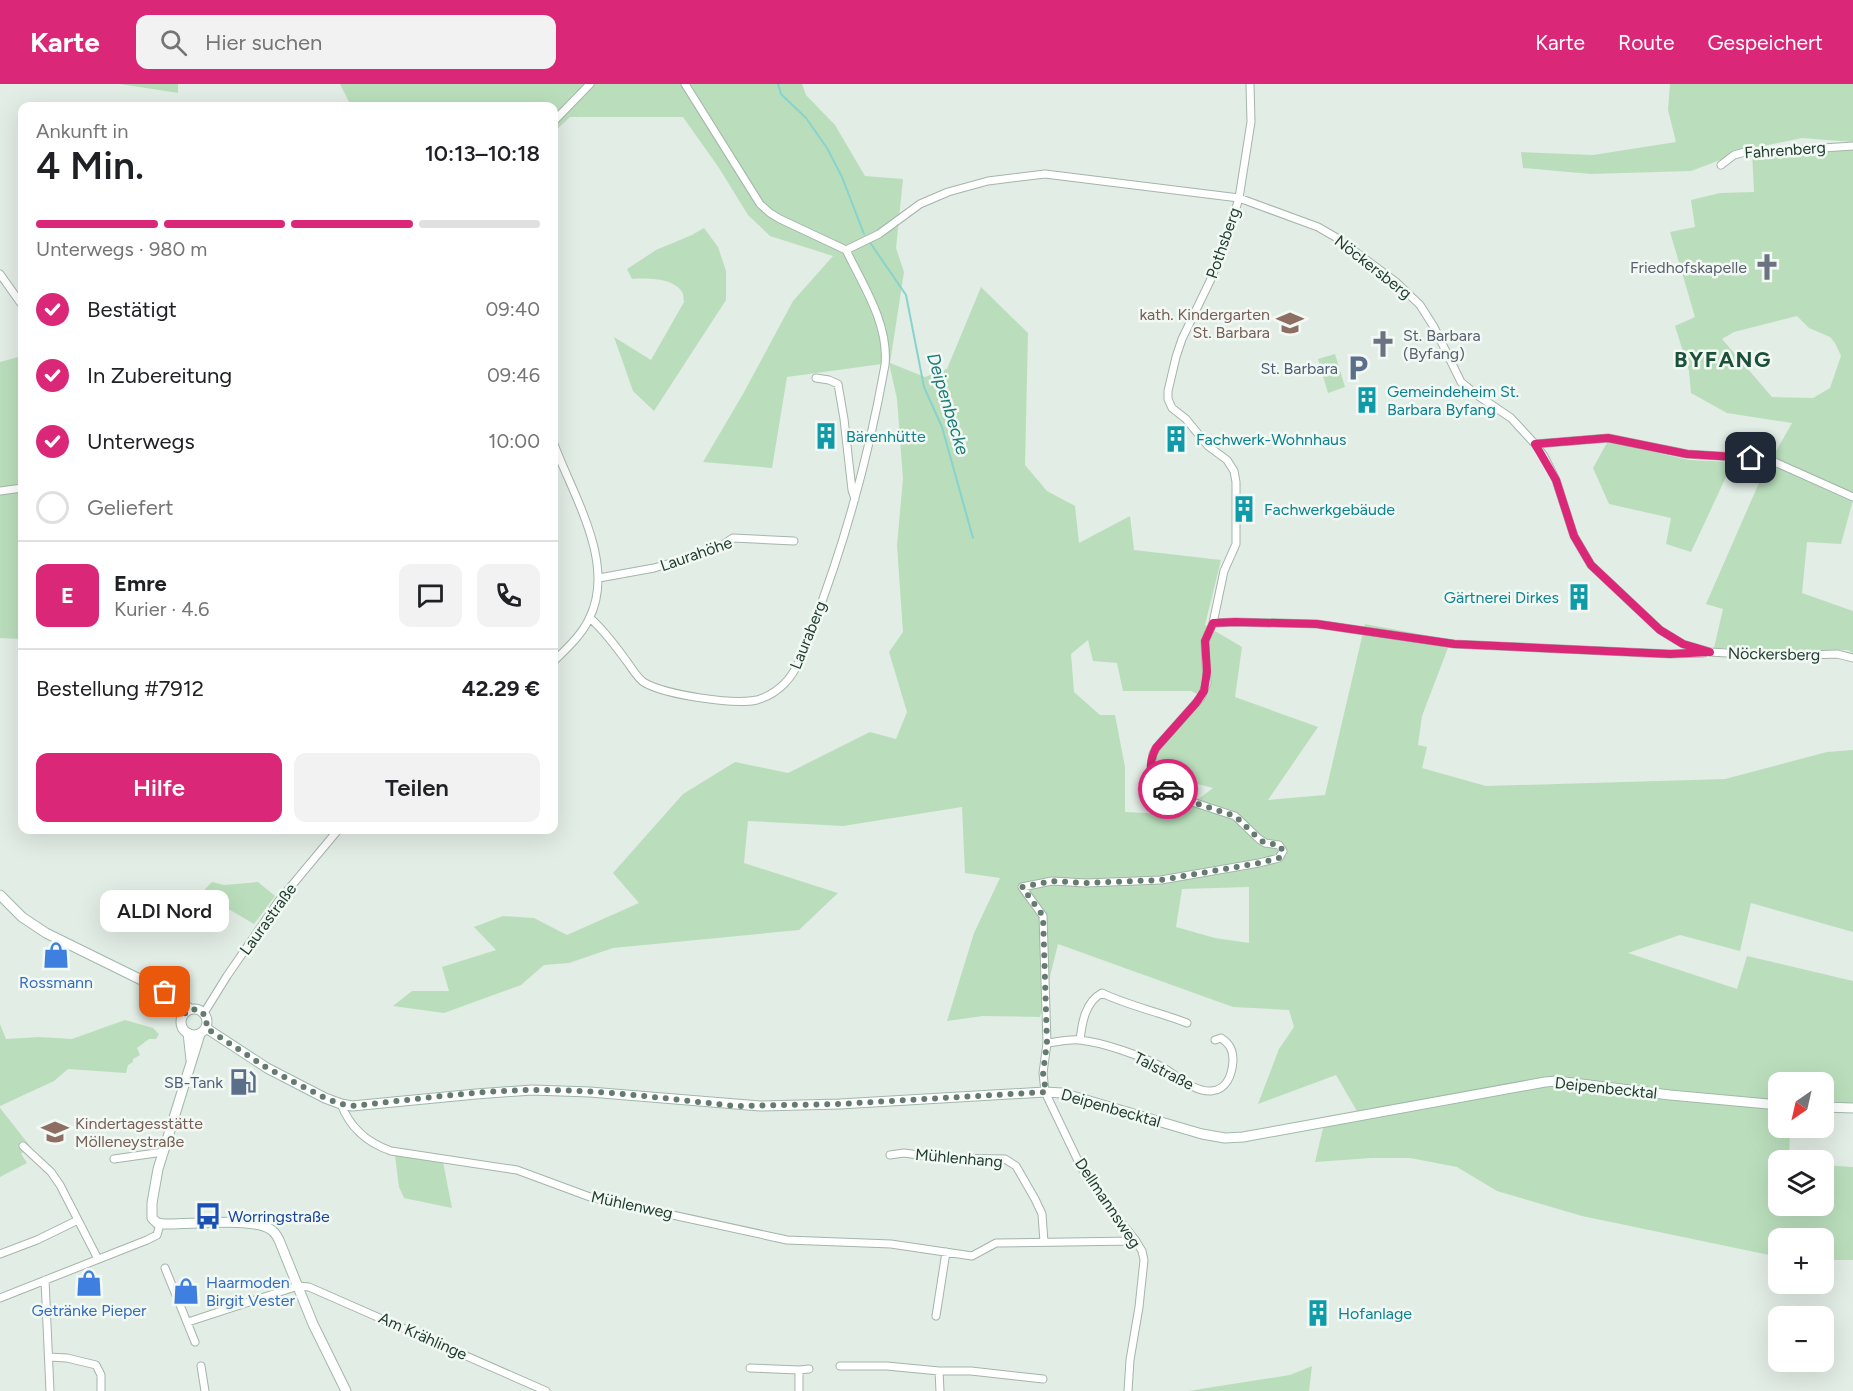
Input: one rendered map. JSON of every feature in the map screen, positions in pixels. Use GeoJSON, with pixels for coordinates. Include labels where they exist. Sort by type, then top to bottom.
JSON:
{"type":"FeatureCollection","features":[{"type":"Feature","properties":{"kind":"main road"},"geometry":{"type":"LineString","coordinates":[[0,895],[22,917],[46,933],[174,996],[187,1012]]}},
{"type":"Feature","properties":{"kind":"main road"},"geometry":{"type":"LineString","coordinates":[[187,1012],[200,1010],[204,1013],[207,1023],[191,1060],[163,1152],[151,1208],[152,1218],[160,1224],[208,1222],[250,1224],[270,1228],[279,1239],[317,1335],[346,1391]]}},
{"type":"Feature","properties":{"kind":"main road"},"geometry":{"type":"LineString","coordinates":[[187,1012],[181,1025],[188,1033],[194,1035],[203,1031]]}},
{"type":"Feature","properties":{"kind":"main road","name":"Deipenbecktal"},"geometry":{"type":"LineString","coordinates":[[203,1031],[267,1068],[341,1104],[352,1106],[532,1090],[590,1092],[736,1106],[840,1104],[1046,1092],[1062,1093],[1202,1134],[1225,1138],[1243,1137],[1551,1081],[1768,1104]]}},
{"type":"Feature","properties":{"kind":"main road"},"geometry":{"type":"LineString","coordinates":[[188,1033],[191,1060]]}},
{"type":"Feature","properties":{"kind":"main road"},"geometry":{"type":"LineString","coordinates":[[1834,1107],[1853,1108]]}},
{"type":"Feature","properties":{"kind":"street"},"geometry":{"type":"LineString","coordinates":[[558,117],[590,84]]}},
{"type":"Feature","properties":{"kind":"street"},"geometry":{"type":"LineString","coordinates":[[686,84],[760,204],[780,219],[846,250]]}},
{"type":"Feature","properties":{"kind":"street","name":"Pothsberg"},"geometry":{"type":"LineString","coordinates":[[1047,1043],[1043,916],[1022,887],[1052,881],[1086,883],[1161,880],[1259,863],[1281,856],[1283,851],[1279,845],[1265,843],[1259,839],[1235,816],[1183,798],[1155,780],[1152,774],[1153,754],[1156,748],[1204,691],[1207,672],[1205,641],[1213,623],[1224,571],[1236,544],[1236,477],[1227,460],[1208,446],[1186,419],[1172,408],[1168,399],[1168,391],[1182,339],[1211,279],[1239,198],[1251,122],[1250,84]]}},
{"type":"Feature","properties":{"kind":"street","name":"Fahrenberg"},"geometry":{"type":"LineString","coordinates":[[1721,165],[1740,153],[1853,146]]}},
{"type":"Feature","properties":{"kind":"street","name":"Nöckersberg"},"geometry":{"type":"LineString","coordinates":[[846,250],[879,234],[920,204],[948,192],[988,181],[1045,174],[1239,198],[1318,226],[1396,282],[1428,316],[1461,382],[1504,413],[1535,444],[1556,480],[1574,536],[1591,565],[1660,630],[1683,644],[1710,652],[1776,656],[1837,654],[1853,658]]}},
{"type":"Feature","properties":{"kind":"street","name":"Lauraberg"},"geometry":{"type":"LineString","coordinates":[[590,618],[602,627],[642,682],[669,692],[716,700],[755,700],[771,695],[794,673],[823,600],[855,499],[886,355],[874,306],[846,250]]}},
{"type":"Feature","properties":{"kind":"street"},"geometry":{"type":"LineString","coordinates":[[0,274],[18,299]]}},
{"type":"Feature","properties":{"kind":"street","name":"Lauraberg"},"geometry":{"type":"LineString","coordinates":[[816,378],[838,384],[855,499]]}},
{"type":"Feature","properties":{"kind":"street"},"geometry":{"type":"LineString","coordinates":[[1535,444],[1608,438],[1687,454],[1768,459],[1853,497]]}},
{"type":"Feature","properties":{"kind":"street"},"geometry":{"type":"LineString","coordinates":[[558,454],[589,531],[599,578],[590,618],[558,658]]}},
{"type":"Feature","properties":{"kind":"street"},"geometry":{"type":"LineString","coordinates":[[0,491],[18,489]]}},
{"type":"Feature","properties":{"kind":"street","name":"Laurahöhe"},"geometry":{"type":"LineString","coordinates":[[599,578],[654,568],[715,550],[733,538],[794,541]]}},
{"type":"Feature","properties":{"kind":"street"},"geometry":{"type":"LineString","coordinates":[[1213,623],[1317,624],[1454,644],[1670,654],[1710,652]]}},
{"type":"Feature","properties":{"kind":"street","name":"Laurastraße"},"geometry":{"type":"LineString","coordinates":[[204,1013],[278,902],[335,834]]}},
{"type":"Feature","properties":{"kind":"street"},"geometry":{"type":"LineString","coordinates":[[1080,1040],[1088,1007],[1096,996],[1102,993],[1137,1008],[1187,1023]]}},
{"type":"Feature","properties":{"kind":"street","name":"Talstraße"},"geometry":{"type":"LineString","coordinates":[[1047,1043],[1080,1040],[1117,1049],[1144,1059],[1209,1092],[1223,1087],[1230,1077],[1232,1067],[1232,1049],[1221,1038],[1215,1040]]}},
{"type":"Feature","properties":{"kind":"street"},"geometry":{"type":"LineString","coordinates":[[1046,1092],[1043,1073],[1047,1043]]}},
{"type":"Feature","properties":{"kind":"street","name":"Dellmannsweg"},"geometry":{"type":"LineString","coordinates":[[1046,1092],[1081,1167],[1142,1251],[1144,1268],[1130,1360],[1128,1391]]}},
{"type":"Feature","properties":{"kind":"street","name":"Mühlenweg"},"geometry":{"type":"LineString","coordinates":[[341,1104],[346,1116],[360,1133],[373,1143],[391,1151],[517,1170],[590,1197],[787,1240],[891,1244],[972,1256],[996,1244],[1136,1241]]}},
{"type":"Feature","properties":{"kind":"street"},"geometry":{"type":"LineString","coordinates":[[23,1146],[51,1172],[60,1185],[98,1259]]}},
{"type":"Feature","properties":{"kind":"street"},"geometry":{"type":"LineString","coordinates":[[114,1159],[163,1152]]}},
{"type":"Feature","properties":{"kind":"street","name":"Mühlenhang"},"geometry":{"type":"LineString","coordinates":[[890,1155],[904,1153],[940,1158],[1005,1159],[1016,1166],[1035,1199],[1042,1214],[1044,1242]]}},
{"type":"Feature","properties":{"kind":"street"},"geometry":{"type":"LineString","coordinates":[[0,1254],[37,1240],[78,1220]]}},
{"type":"Feature","properties":{"kind":"street"},"geometry":{"type":"LineString","coordinates":[[0,1298],[153,1237],[158,1232],[160,1224]]}},
{"type":"Feature","properties":{"kind":"street"},"geometry":{"type":"LineString","coordinates":[[936,1316],[946,1252]]}},
{"type":"Feature","properties":{"kind":"street"},"geometry":{"type":"LineString","coordinates":[[165,1268],[195,1342]]}},
{"type":"Feature","properties":{"kind":"street"},"geometry":{"type":"LineString","coordinates":[[45,1280],[50,1391]]}},
{"type":"Feature","properties":{"kind":"street"},"geometry":{"type":"LineString","coordinates":[[188,1322],[298,1286]]}},
{"type":"Feature","properties":{"kind":"street","name":"Am Krählinge"},"geometry":{"type":"LineString","coordinates":[[298,1286],[309,1287],[546,1391]]}},
{"type":"Feature","properties":{"kind":"street"},"geometry":{"type":"LineString","coordinates":[[49,1357],[67,1358],[96,1365],[100,1375],[101,1391]]}},
{"type":"Feature","properties":{"kind":"street"},"geometry":{"type":"LineString","coordinates":[[840,1366],[887,1365],[1043,1379]]}},
{"type":"Feature","properties":{"kind":"street"},"geometry":{"type":"LineString","coordinates":[[201,1366],[205,1391]]}},
{"type":"Feature","properties":{"kind":"street"},"geometry":{"type":"LineString","coordinates":[[750,1368],[809,1369]]}},
{"type":"Feature","properties":{"kind":"street"},"geometry":{"type":"LineString","coordinates":[[799,1370],[800,1391]]}},
{"type":"Feature","properties":{"kind":"street"},"geometry":{"type":"LineString","coordinates":[[939,1371],[940,1391]]}},
{"type":"Feature","properties":{"kind":"green space"},"geometry":{"type":"Polygon","coordinates":[[[120,84],[178,84],[178,93],[172,92],[120,84]]]}},
{"type":"Feature","properties":{"kind":"green space"},"geometry":{"type":"Polygon","coordinates":[[[340,84],[802,84],[806,95],[835,125],[865,176],[903,179],[896,248],[904,272],[890,363],[925,377],[947,369],[981,287],[1028,333],[1025,465],[1047,491],[1075,506],[1079,543],[1130,516],[1134,550],[1221,560],[1205,625],[1242,647],[1235,697],[1318,727],[1268,800],[1325,795],[1365,624],[1451,640],[1422,716],[1418,745],[1427,747],[1422,768],[1486,786],[1725,779],[1827,752],[1853,750],[1853,932],[1751,903],[1740,951],[1680,935],[1628,953],[1737,989],[1747,956],[1853,981],[1853,1108],[1834,1107],[1834,1072],[1768,1072],[1768,1104],[1573,1080],[1358,1113],[1336,1075],[1258,1104],[1279,1049],[1294,1027],[1289,1010],[1233,1007],[1058,944],[1040,1017],[983,1016],[947,1021],[974,933],[1000,878],[965,873],[962,807],[843,826],[748,821],[744,863],[838,893],[799,930],[613,948],[569,963],[544,965],[521,985],[444,1013],[393,1006],[412,991],[449,991],[442,967],[496,950],[474,927],[503,916],[534,918],[567,935],[639,903],[613,873],[683,794],[735,762],[788,773],[870,732],[896,739],[907,712],[889,652],[903,632],[897,545],[903,479],[897,399],[889,363],[787,377],[772,468],[703,462],[793,301],[833,256],[770,236],[748,215],[719,168],[683,117],[570,117],[558,128],[558,102],[349,102],[340,84]],[[1088,640],[1071,654],[1074,692],[1100,715],[1115,715],[1125,767],[1125,812],[1163,814],[1173,802],[1188,807],[1213,788],[1155,773],[1156,754],[1199,695],[1191,691],[1123,691],[1117,663],[1093,661],[1088,640]],[[1249,887],[1182,889],[1176,927],[1215,938],[1249,943],[1249,887]]]}},
{"type":"Feature","properties":{"kind":"green space"},"geometry":{"type":"Polygon","coordinates":[[[1670,84],[1853,84],[1853,142],[1802,138],[1749,149],[1691,171],[1591,174],[1523,168],[1521,152],[1593,155],[1676,142],[1668,110],[1670,84]]]}},
{"type":"Feature","properties":{"kind":"green space"},"geometry":{"type":"Polygon","coordinates":[[[1787,146],[1853,147],[1853,500],[1841,544],[1807,542],[1802,593],[1853,611],[1853,653],[1848,650],[1714,648],[1723,609],[1706,604],[1762,476],[1792,423],[1727,413],[1691,393],[1689,371],[1675,326],[1695,317],[1670,232],[1695,227],[1691,200],[1720,193],[1754,192],[1752,151],[1787,146]],[[1797,316],[1734,332],[1722,339],[1772,397],[1813,398],[1830,388],[1841,356],[1830,337],[1809,328],[1797,316]]]}},
{"type":"Feature","properties":{"kind":"green space"},"geometry":{"type":"Polygon","coordinates":[[[704,228],[718,247],[726,271],[726,300],[654,411],[633,391],[614,337],[651,360],[684,302],[683,295],[678,287],[666,281],[632,279],[627,269],[656,250],[704,228]]]}},
{"type":"Feature","properties":{"kind":"green space"},"geometry":{"type":"Polygon","coordinates":[[[1335,354],[1345,387],[1328,393],[1318,359],[1335,354]]]}},
{"type":"Feature","properties":{"kind":"green space"},"geometry":{"type":"Polygon","coordinates":[[[18,357],[18,639],[0,638],[0,362],[18,357]]]}},
{"type":"Feature","properties":{"kind":"green space"},"geometry":{"type":"Polygon","coordinates":[[[1608,441],[1689,460],[1733,462],[1691,552],[1666,544],[1671,518],[1609,504],[1593,468],[1608,441]]]}},
{"type":"Feature","properties":{"kind":"green space"},"geometry":{"type":"Polygon","coordinates":[[[212,882],[224,885],[258,882],[275,896],[254,924],[201,893],[212,882]]]}},
{"type":"Feature","properties":{"kind":"green space"},"geometry":{"type":"Polygon","coordinates":[[[125,1020],[153,1028],[159,1034],[156,1039],[149,1039],[137,1048],[140,1055],[128,1065],[126,1073],[68,1069],[54,1081],[0,1106],[0,1024],[6,1039],[39,1037],[72,1039],[125,1020]]]}},
{"type":"Feature","properties":{"kind":"green space"},"geometry":{"type":"Polygon","coordinates":[[[1550,1084],[1768,1105],[1768,1138],[1790,1138],[1789,1150],[1768,1150],[1768,1216],[1834,1216],[1834,1166],[1853,1167],[1853,1260],[1834,1260],[1834,1228],[1768,1228],[1768,1255],[1582,1216],[1497,1191],[1457,1167],[1410,1158],[1315,1162],[1324,1124],[1550,1084]]]}},
{"type":"Feature","properties":{"kind":"green space"},"geometry":{"type":"Polygon","coordinates":[[[0,1108],[30,1146],[21,1154],[27,1163],[0,1177],[0,1108]]]}},
{"type":"Feature","properties":{"kind":"green space"},"geometry":{"type":"Polygon","coordinates":[[[395,1155],[443,1162],[452,1208],[404,1198],[399,1187],[395,1155]]]}},
{"type":"Feature","properties":{"kind":"green space"},"geometry":{"type":"Polygon","coordinates":[[[1312,1366],[1309,1391],[1188,1391],[1290,1375],[1312,1366]]]}},
{"type":"Feature","properties":{"kind":"waterway","name":"Deipenbecke"},"geometry":{"type":"LineString","coordinates":[[778,84],[781,94],[806,118],[827,148],[842,177],[864,234]]}},
{"type":"Feature","properties":{"kind":"waterway","name":"Deipenbecke"},"geometry":{"type":"LineString","coordinates":[[869,241],[906,295],[924,387],[942,427],[973,538]]}},
{"type":"Feature","properties":{"kind":"way so far"},"geometry":{"type":"LineString","coordinates":[[165,992],[170,1002],[183,1015],[190,1009],[200,1010],[207,1018],[206,1028],[267,1068],[341,1104],[352,1106],[532,1090],[590,1092],[736,1106],[840,1104],[1046,1092],[1043,1073],[1047,1043],[1043,916],[1022,887],[1052,881],[1086,883],[1161,880],[1259,863],[1279,858],[1282,854],[1283,851],[1279,845],[1265,843],[1259,839],[1239,818],[1189,801],[1168,789]]}},
{"type":"Feature","properties":{"kind":"place","name":"Friedhofskapelle"},"geometry":{"type":"Point","coordinates":[1767,267]}},
{"type":"Feature","properties":{"kind":"place","name":"kath. Kindergarten St. Barbara"},"geometry":{"type":"Point","coordinates":[1290,323]}},
{"type":"Feature","properties":{"kind":"place","name":"St. Barbara (Byfang)"},"geometry":{"type":"Point","coordinates":[1383,344]}},
{"type":"Feature","properties":{"kind":"place","name":"St. Barbara"},"geometry":{"type":"Point","coordinates":[1358,368]}},
{"type":"Feature","properties":{"kind":"place","name":"Gemeindeheim St. Barbara Byfang"},"geometry":{"type":"Point","coordinates":[1367,400]}},
{"type":"Feature","properties":{"kind":"place","name":"Bärenhütte"},"geometry":{"type":"Point","coordinates":[826,436]}},
{"type":"Feature","properties":{"kind":"place","name":"Fachwerk-Wohnhaus"},"geometry":{"type":"Point","coordinates":[1176,439]}},
{"type":"Feature","properties":{"kind":"place","name":"Fachwerkgebäude"},"geometry":{"type":"Point","coordinates":[1244,509]}},
{"type":"Feature","properties":{"kind":"place","name":"Gärtnerei Dirkes"},"geometry":{"type":"Point","coordinates":[1579,597]}},
{"type":"Feature","properties":{"kind":"place","name":"Rossmann"},"geometry":{"type":"Point","coordinates":[56,955]}},
{"type":"Feature","properties":{"kind":"place","name":"ALDI Nord"},"geometry":{"type":"Point","coordinates":[165,992]}},
{"type":"Feature","properties":{"kind":"place","name":"SB-Tank"},"geometry":{"type":"Point","coordinates":[243,1082]}},
{"type":"Feature","properties":{"kind":"place","name":"Kindertagesstätte Mölleneystraße"},"geometry":{"type":"Point","coordinates":[55,1132]}},
{"type":"Feature","properties":{"kind":"place","name":"Worringstraße"},"geometry":{"type":"Point","coordinates":[208,1216]}},
{"type":"Feature","properties":{"kind":"place","name":"Getränke Pieper"},"geometry":{"type":"Point","coordinates":[89,1283]}},
{"type":"Feature","properties":{"kind":"place","name":"Haarmoden Birgit Vester"},"geometry":{"type":"Point","coordinates":[186,1291]}},
{"type":"Feature","properties":{"kind":"place","name":"Hofanlage"},"geometry":{"type":"Point","coordinates":[1318,1313]}},
{"type":"Feature","properties":{"kind":"district","name":"BYFANG"},"geometry":{"type":"Point","coordinates":[1723,359]}},
{"type":"Feature","properties":{"kind":"route"},"geometry":{"type":"LineString","coordinates":[[1168,789],[1155,780],[1152,774],[1153,754],[1204,691],[1207,683],[1205,641],[1213,623],[1317,624],[1454,644],[1670,654],[1710,652],[1683,644],[1660,630],[1591,565],[1574,536],[1556,480],[1535,444],[1612,438],[1687,454],[1751,458]]}}]}
